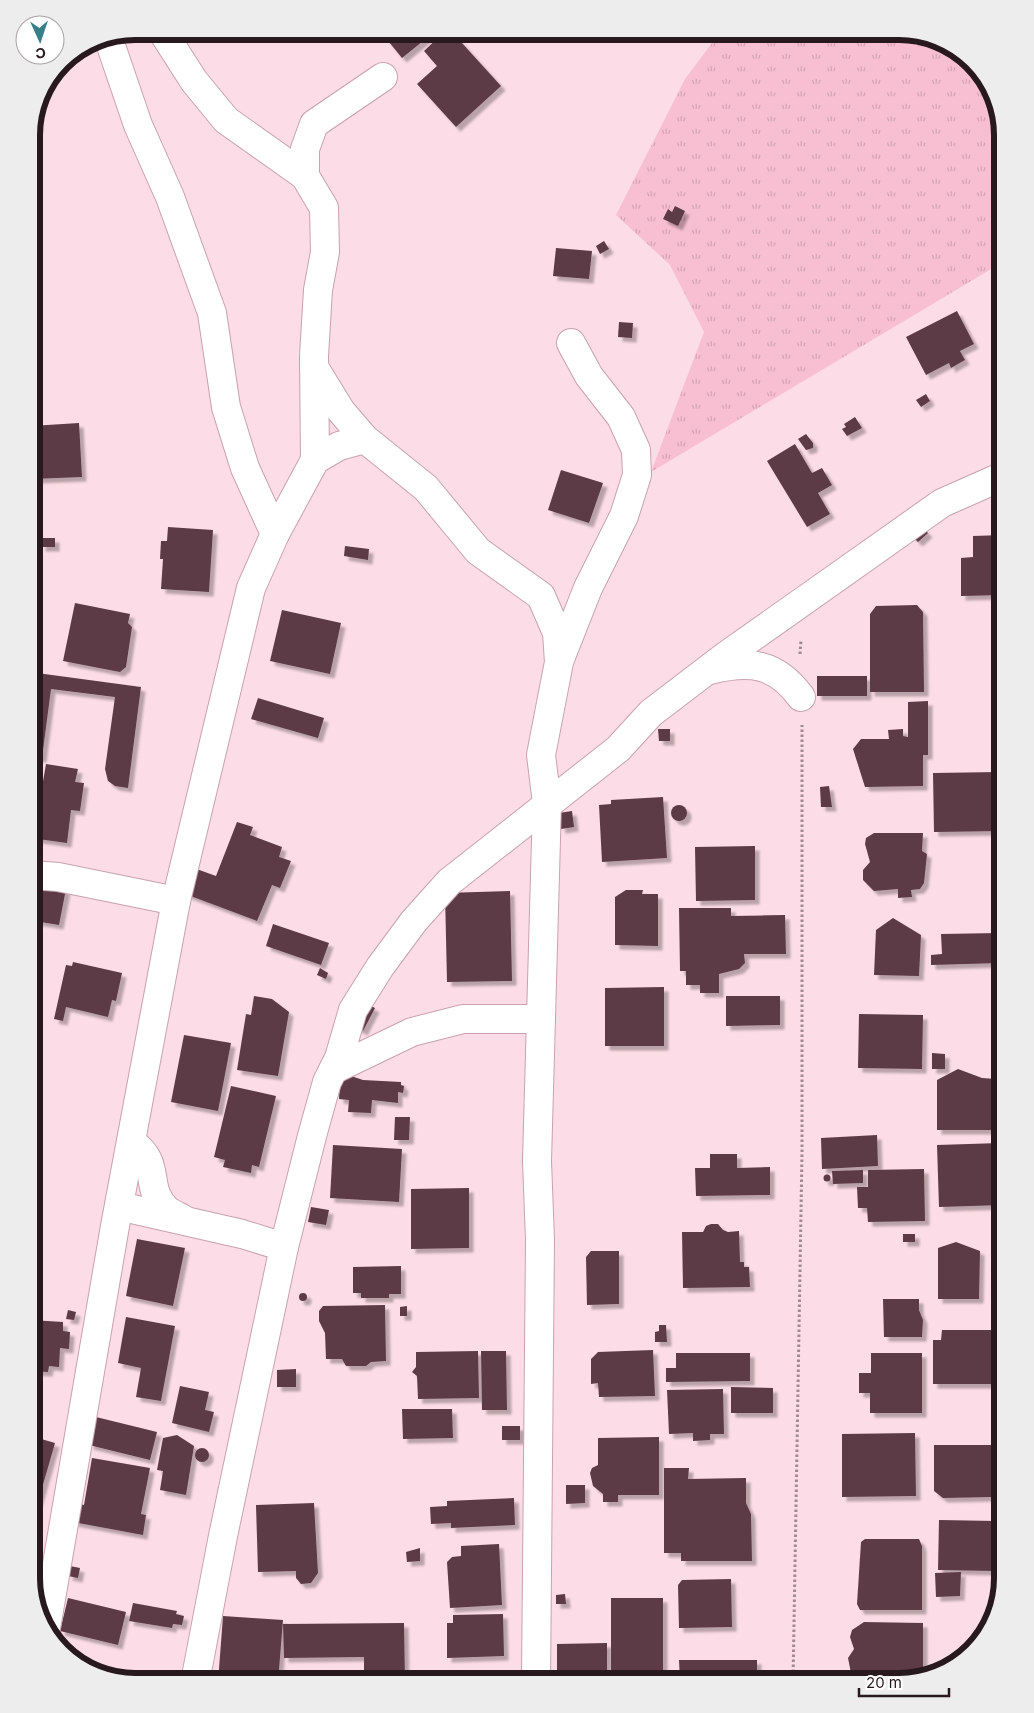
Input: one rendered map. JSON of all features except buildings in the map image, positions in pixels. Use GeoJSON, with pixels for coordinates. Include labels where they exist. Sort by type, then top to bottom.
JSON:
{"type":"FeatureCollection","features":[{"type":"Feature","properties":{"kind":"street"},"geometry":{"type":"LineString","coordinates":[[48,1616],[119,1206],[176,901],[251,588],[275,534],[315,460],[314,367],[318,290],[325,252],[324,208],[305,176],[226,120],[194,81],[168,40]]}},
{"type":"Feature","properties":{"kind":"street"},"geometry":{"type":"LineString","coordinates":[[110,44],[138,125],[170,197],[212,312],[226,407],[245,468],[275,534]]}},
{"type":"Feature","properties":{"kind":"street"},"geometry":{"type":"LineString","coordinates":[[305,176],[305,149],[314,124],[383,78]]}},
{"type":"Feature","properties":{"kind":"street"},"geometry":{"type":"LineString","coordinates":[[536,1673],[540,1240],[537,1160],[547,803],[541,755],[559,662],[588,588],[624,516],[637,475],[636,450],[622,417],[589,376],[570,343]]}},
{"type":"Feature","properties":{"kind":"street"},"geometry":{"type":"LineString","coordinates":[[314,367],[341,411],[365,439],[426,488],[478,551],[541,596],[558,634],[559,662]]}},
{"type":"Feature","properties":{"kind":"street"},"geometry":{"type":"LineString","coordinates":[[315,460],[339,446],[365,439]]}},
{"type":"Feature","properties":{"kind":"street"},"geometry":{"type":"LineString","coordinates":[[198,1673],[223,1536],[284,1247],[312,1136],[333,1070],[339,1058],[353,1010],[380,967],[414,921],[449,882],[618,749],[651,713],[705,672],[942,503],[994,480]]}},
{"type":"Feature","properties":{"kind":"street"},"geometry":{"type":"LineString","coordinates":[[705,672],[725,666],[749,665],[773,670],[789,681],[802,697]]}},
{"type":"Feature","properties":{"kind":"street"},"geometry":{"type":"LineString","coordinates":[[40,876],[58,877],[176,901]]}},
{"type":"Feature","properties":{"kind":"street"},"geometry":{"type":"LineString","coordinates":[[333,1070],[412,1032],[463,1019],[541,1019]]}},
{"type":"Feature","properties":{"kind":"street"},"geometry":{"type":"LineString","coordinates":[[131,1142],[141,1149],[150,1162],[153,1189],[165,1209],[184,1220]]}},
{"type":"Feature","properties":{"kind":"street"},"geometry":{"type":"LineString","coordinates":[[119,1206],[242,1234],[284,1247]]}},
{"type":"Feature","properties":{"kind":"path"},"geometry":{"type":"LineString","coordinates":[[793,1673],[802,1153],[802,697],[800,646],[808,599]]}},
{"type":"Feature","properties":{"kind":"green space"},"geometry":{"type":"Polygon","coordinates":[[[714,40],[905,40],[929,45],[952,56],[978,82],[989,105],[992,117],[994,135],[994,267],[651,472],[704,332],[670,265],[616,215],[685,79],[714,40]]]}}]}
